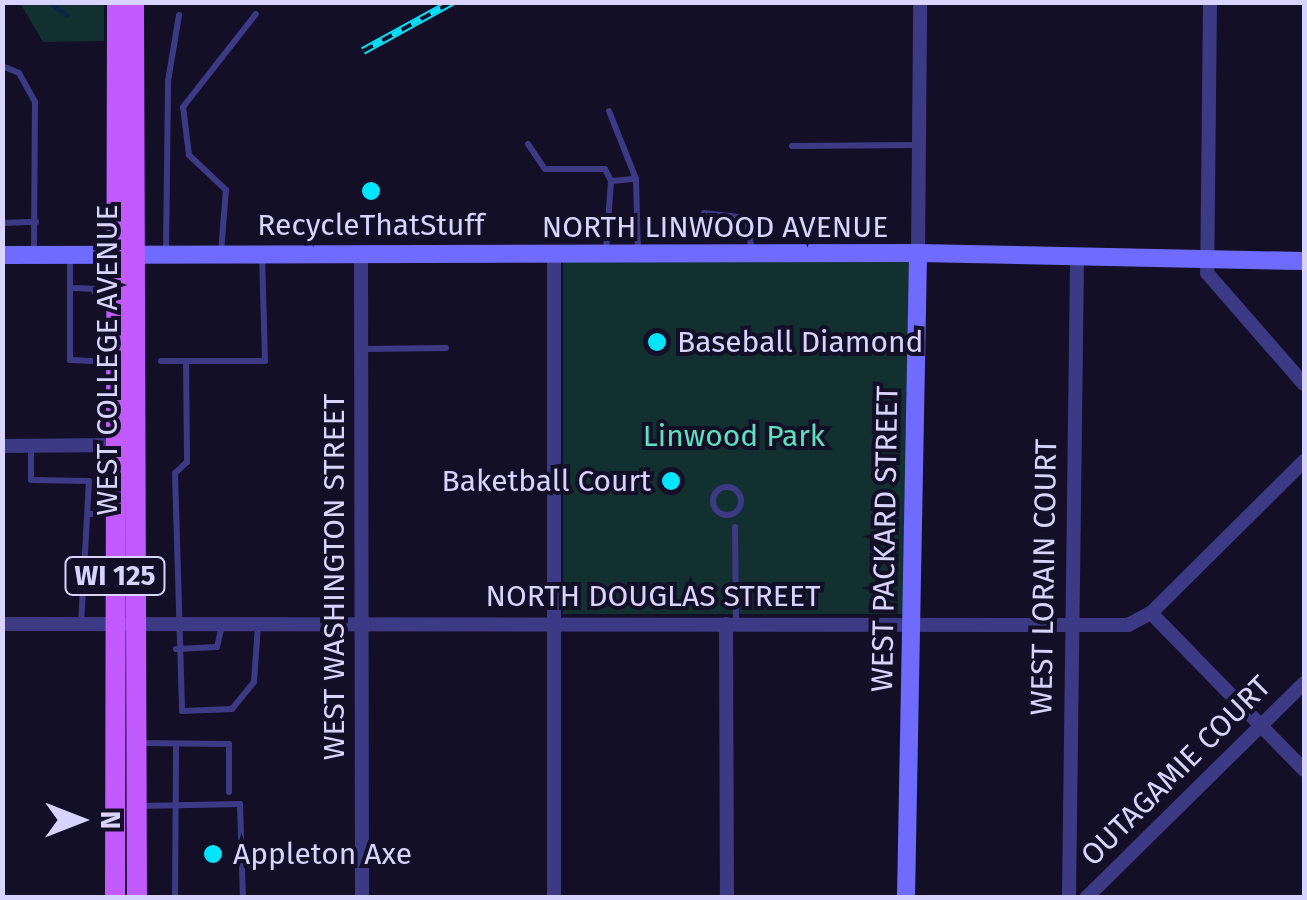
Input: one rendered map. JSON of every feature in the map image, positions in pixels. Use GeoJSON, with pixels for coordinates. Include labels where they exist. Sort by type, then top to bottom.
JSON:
{"type":"FeatureCollection","features":[{"type":"Feature","properties":{"kind":"main road","name":"WEST COLLEGE AVENUE"},"geometry":{"type":"LineString","coordinates":[[117,2],[126,254],[137,398],[137,898]]}},
{"type":"Feature","properties":{"kind":"main road","name":"WEST COLLEGE AVENUE"},"geometry":{"type":"LineString","coordinates":[[115,898],[115,305],[126,254],[134,2]]}},
{"type":"Feature","properties":{"kind":"main road"},"geometry":{"type":"LineString","coordinates":[[115,362],[137,398]]}},
{"type":"Feature","properties":{"kind":"street","name":"WEST PACKARD STREET"},"geometry":{"type":"LineString","coordinates":[[906,898],[920,2]]}},
{"type":"Feature","properties":{"kind":"street"},"geometry":{"type":"LineString","coordinates":[[1210,2],[1206,260],[1213,282],[1304,384]]}},
{"type":"Feature","properties":{"kind":"street"},"geometry":{"type":"LineString","coordinates":[[554,254],[554,898]]}},
{"type":"Feature","properties":{"kind":"street","name":"NORTH LINWOOD AVENUE"},"geometry":{"type":"LineString","coordinates":[[2,255],[918,254],[1304,261]]}},
{"type":"Feature","properties":{"kind":"street","name":"WEST WASHINGTON STREET"},"geometry":{"type":"LineString","coordinates":[[361,256],[362,898]]}},
{"type":"Feature","properties":{"kind":"street","name":"WEST LORAIN COURT"},"geometry":{"type":"LineString","coordinates":[[1070,898],[1077,258]]}},
{"type":"Feature","properties":{"kind":"street"},"geometry":{"type":"LineString","coordinates":[[2,446],[137,445]]}},
{"type":"Feature","properties":{"kind":"street"},"geometry":{"type":"LineString","coordinates":[[1304,461],[1151,613],[1304,770]]}},
{"type":"Feature","properties":{"kind":"street","name":"NORTH DOUGLAS STREET"},"geometry":{"type":"LineString","coordinates":[[2,624],[1128,625],[1151,613]]}},
{"type":"Feature","properties":{"kind":"street"},"geometry":{"type":"LineString","coordinates":[[727,898],[731,624]]}},
{"type":"Feature","properties":{"kind":"street","name":"OUTAGAMIE COURT"},"geometry":{"type":"LineString","coordinates":[[1086,898],[1304,683]]}},
{"type":"Feature","properties":{"kind":"lane"},"geometry":{"type":"LineString","coordinates":[[166,254],[166,122],[179,14]]}},
{"type":"Feature","properties":{"kind":"lane"},"geometry":{"type":"LineString","coordinates":[[221,254],[226,190],[189,155],[184,107],[256,14]]}},
{"type":"Feature","properties":{"kind":"lane"},"geometry":{"type":"LineString","coordinates":[[2,66],[19,73],[35,102],[34,254]]}},
{"type":"Feature","properties":{"kind":"lane"},"geometry":{"type":"LineString","coordinates":[[609,111],[636,178],[638,254]]}},
{"type":"Feature","properties":{"kind":"lane"},"geometry":{"type":"LineString","coordinates":[[528,144],[545,169],[605,169],[611,181],[606,254]]}},
{"type":"Feature","properties":{"kind":"lane"},"geometry":{"type":"LineString","coordinates":[[792,146],[919,145]]}},
{"type":"Feature","properties":{"kind":"lane"},"geometry":{"type":"LineString","coordinates":[[611,181],[636,178]]}},
{"type":"Feature","properties":{"kind":"lane"},"geometry":{"type":"LineString","coordinates":[[704,212],[748,218],[752,254]]}},
{"type":"Feature","properties":{"kind":"lane"},"geometry":{"type":"LineString","coordinates":[[2,223],[36,222]]}},
{"type":"Feature","properties":{"kind":"lane"},"geometry":{"type":"LineString","coordinates":[[70,254],[70,360],[115,362]]}},
{"type":"Feature","properties":{"kind":"lane"},"geometry":{"type":"LineString","coordinates":[[161,361],[265,361],[262,255]]}},
{"type":"Feature","properties":{"kind":"lane"},"geometry":{"type":"LineString","coordinates":[[70,288],[93,288],[102,305],[115,305]]}},
{"type":"Feature","properties":{"kind":"lane"},"geometry":{"type":"LineString","coordinates":[[361,349],[446,348]]}},
{"type":"Feature","properties":{"kind":"lane"},"geometry":{"type":"LineString","coordinates":[[186,360],[186,462],[175,473],[179,709],[228,712],[254,682],[258,624]]}},
{"type":"Feature","properties":{"kind":"lane"},"geometry":{"type":"LineString","coordinates":[[31,446],[31,480],[89,481],[88,514],[81,538],[81,624]]}},
{"type":"Feature","properties":{"kind":"lane"},"geometry":{"type":"LineString","coordinates":[[731,624],[738,492],[720,489],[713,505],[735,527]]}},
{"type":"Feature","properties":{"kind":"lane"},"geometry":{"type":"LineString","coordinates":[[727,516],[739,509]]}},
{"type":"Feature","properties":{"kind":"lane"},"geometry":{"type":"LineString","coordinates":[[88,514],[115,514]]}},
{"type":"Feature","properties":{"kind":"lane"},"geometry":{"type":"LineString","coordinates":[[176,648],[218,647],[222,624]]}},
{"type":"Feature","properties":{"kind":"lane"},"geometry":{"type":"LineString","coordinates":[[138,743],[228,744],[229,792]]}},
{"type":"Feature","properties":{"kind":"lane"},"geometry":{"type":"LineString","coordinates":[[175,898],[176,744]]}},
{"type":"Feature","properties":{"kind":"lane"},"geometry":{"type":"LineString","coordinates":[[137,806],[240,804],[242,898]]}},
{"type":"Feature","properties":{"kind":"green space"},"geometry":{"type":"Polygon","coordinates":[[[20,3],[104,3],[104,41],[43,42],[20,3]]]}},
{"type":"Feature","properties":{"kind":"green space","name":"Linwood Park"},"geometry":{"type":"Polygon","coordinates":[[[563,260],[910,260],[910,614],[563,614],[563,260]]]}},
{"type":"Feature","properties":{"kind":"waterway"},"geometry":{"type":"LineString","coordinates":[[48,2],[68,16]]}},
{"type":"Feature","properties":{"kind":"railway"},"geometry":{"type":"LineString","coordinates":[[363,51],[452,2]]}},
{"type":"Feature","properties":{"kind":"place","name":"RecycleThatStuff"},"geometry":{"type":"Point","coordinates":[371,191]}},
{"type":"Feature","properties":{"kind":"place","name":"Baseball Diamond"},"geometry":{"type":"Point","coordinates":[657,342]}},
{"type":"Feature","properties":{"kind":"place","name":"Baketball Court"},"geometry":{"type":"Point","coordinates":[671,481]}},
{"type":"Feature","properties":{"kind":"place","name":"Appleton Axe"},"geometry":{"type":"Point","coordinates":[213,854]}}]}
